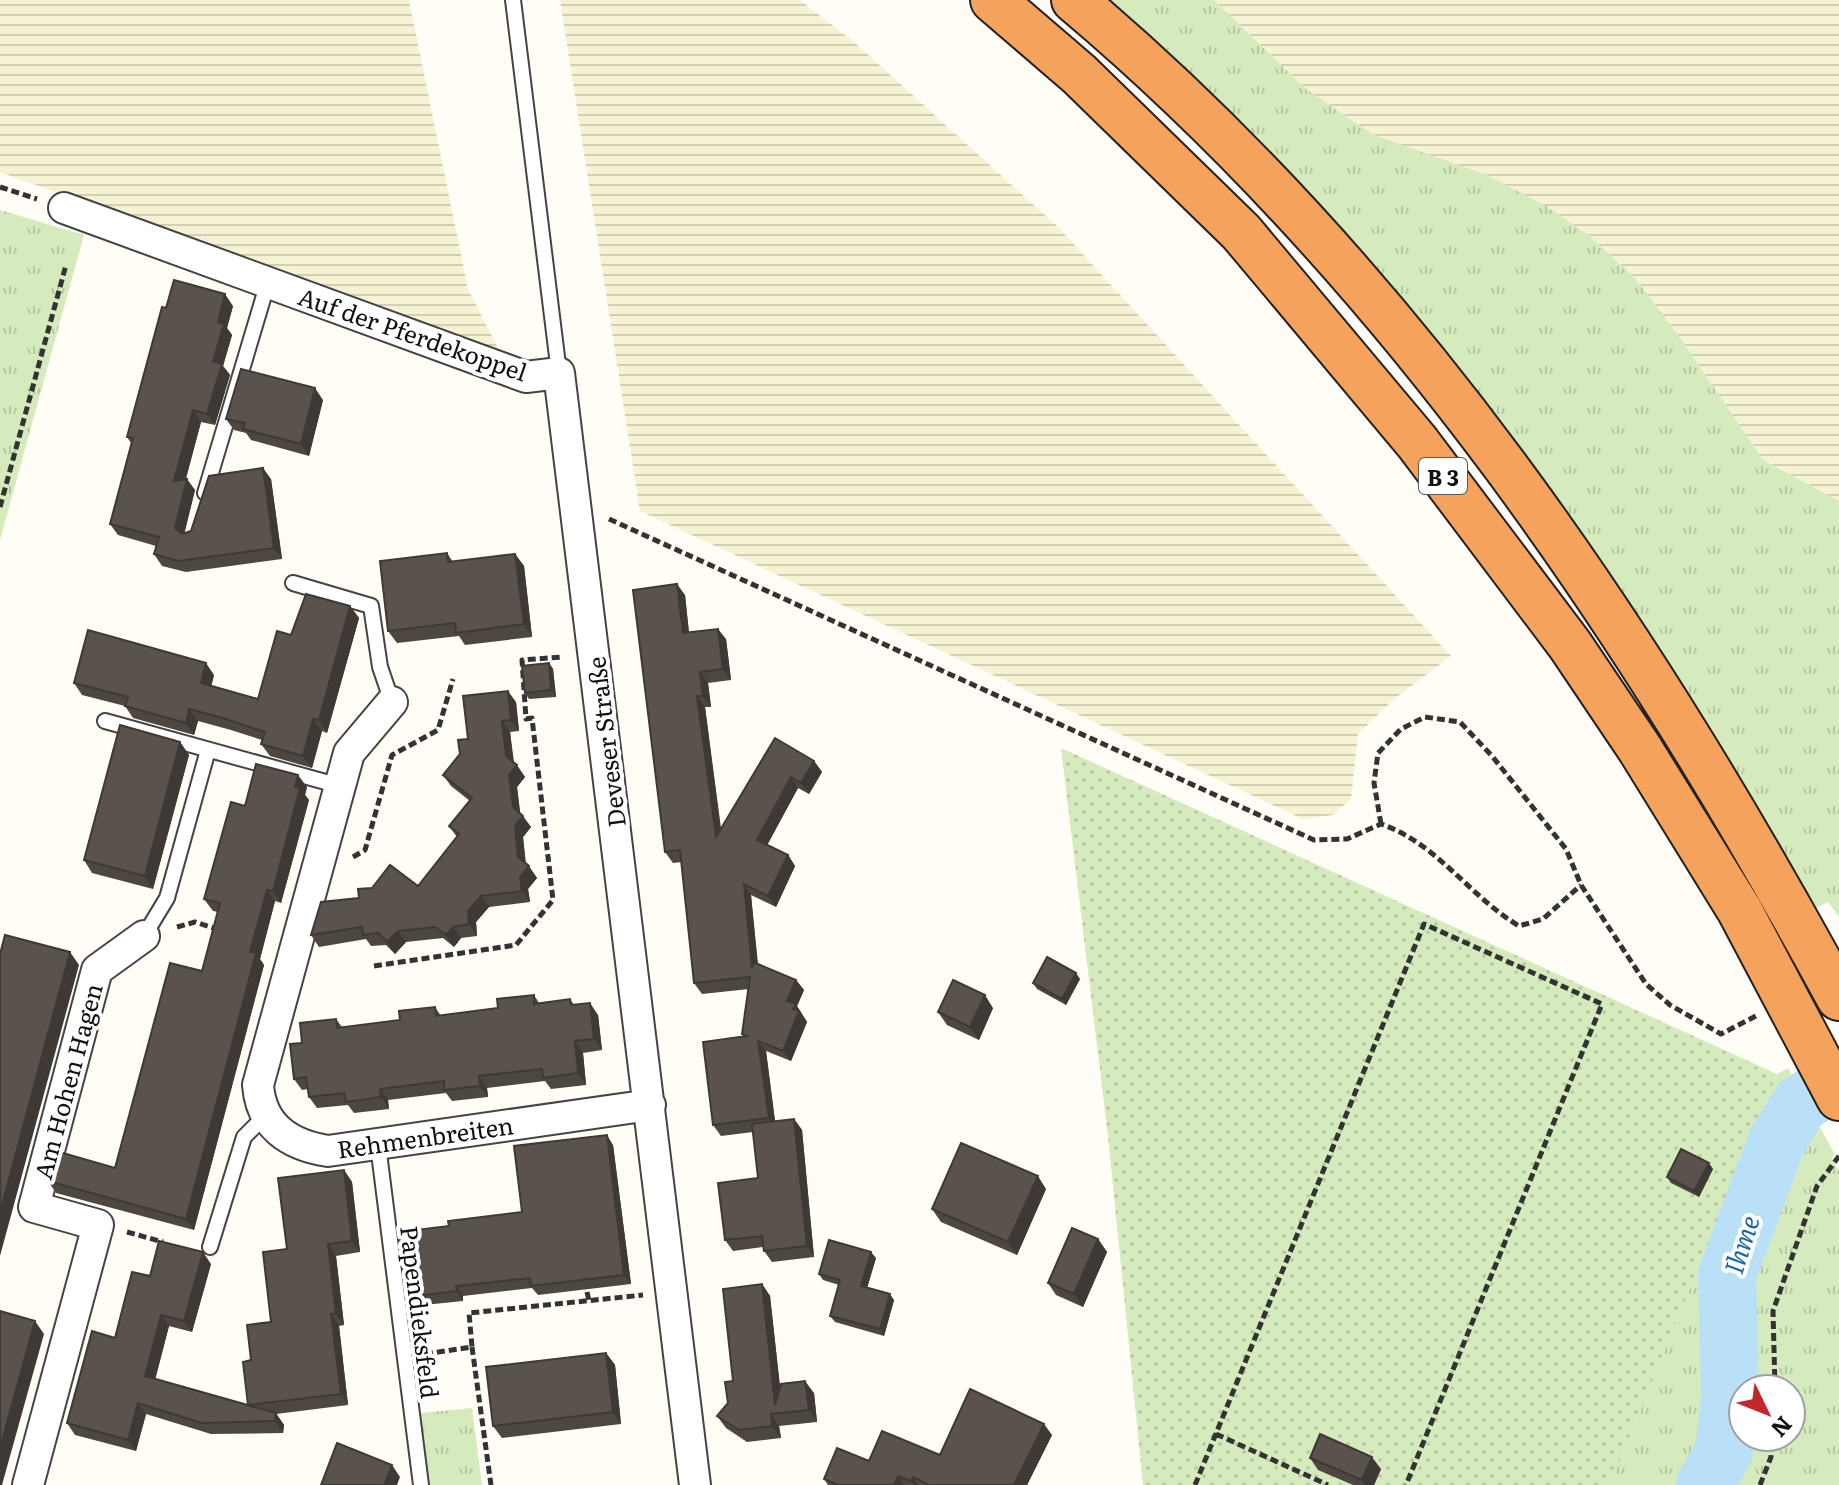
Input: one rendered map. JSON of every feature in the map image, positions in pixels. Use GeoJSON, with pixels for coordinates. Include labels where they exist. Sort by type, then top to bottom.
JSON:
{"type":"FeatureCollection","features":[{"type":"Feature","properties":{"kind":"highway","name":"B 3"},"geometry":{"type":"LineString","coordinates":[[993,0],[1079,74],[1241,232],[1417,442],[1570,645],[1640,749],[1740,911],[1839,1098]]}},
{"type":"Feature","properties":{"kind":"highway","name":"B 3"},"geometry":{"type":"LineString","coordinates":[[1074,0],[1268,182],[1373,299],[1504,464],[1612,618],[1701,754],[1839,998]]}},
{"type":"Feature","properties":{"kind":"street","name":"Auf der Pferdekoppel"},"geometry":{"type":"LineString","coordinates":[[64,208],[526,377],[559,373]]}},
{"type":"Feature","properties":{"kind":"street","name":"Deveser Straße"},"geometry":{"type":"LineString","coordinates":[[559,373],[695,1485]]}},
{"type":"Feature","properties":{"kind":"street"},"geometry":{"type":"LineString","coordinates":[[265,1116],[258,1085],[349,753],[392,702]]}},
{"type":"Feature","properties":{"kind":"street","name":"Am Hohen Hagen"},"geometry":{"type":"LineString","coordinates":[[98,1225],[34,1207],[97,970],[144,936]]}},
{"type":"Feature","properties":{"kind":"street","name":"Rehmenbreiten"},"geometry":{"type":"LineString","coordinates":[[265,1116],[280,1134],[304,1147],[328,1151],[650,1105]]}},
{"type":"Feature","properties":{"kind":"street"},"geometry":{"type":"LineString","coordinates":[[28,1485],[98,1225]]}},
{"type":"Feature","properties":{"kind":"lane","name":"Deveser Straße"},"geometry":{"type":"LineString","coordinates":[[513,0],[559,373]]}},
{"type":"Feature","properties":{"kind":"lane","name":"Auf der Pferdekoppel"},"geometry":{"type":"LineString","coordinates":[[201,506],[268,282]]}},
{"type":"Feature","properties":{"kind":"lane"},"geometry":{"type":"LineString","coordinates":[[293,583],[371,606],[380,667],[392,702]]}},
{"type":"Feature","properties":{"kind":"lane"},"geometry":{"type":"LineString","coordinates":[[105,721],[340,786]]}},
{"type":"Feature","properties":{"kind":"lane","name":"Am Hohen Hagen"},"geometry":{"type":"LineString","coordinates":[[144,936],[167,898],[208,750]]}},
{"type":"Feature","properties":{"kind":"lane"},"geometry":{"type":"LineString","coordinates":[[210,1247],[244,1137],[265,1116]]}},
{"type":"Feature","properties":{"kind":"lane","name":"Papendieksfeld"},"geometry":{"type":"LineString","coordinates":[[378,1145],[421,1485]]}},
{"type":"Feature","properties":{"kind":"path"},"geometry":{"type":"LineString","coordinates":[[0,507],[66,265]]}},
{"type":"Feature","properties":{"kind":"path"},"geometry":{"type":"LineString","coordinates":[[578,514],[600,515],[1314,840],[1347,839],[1381,824],[1406,833],[1445,862],[1490,909],[1519,926],[1543,919],[1581,885]]}},
{"type":"Feature","properties":{"kind":"path"},"geometry":{"type":"LineString","coordinates":[[374,966],[516,945],[553,900],[532,718],[526,719],[522,660],[575,656]]}},
{"type":"Feature","properties":{"kind":"path"},"geometry":{"type":"LineString","coordinates":[[318,866],[334,868],[365,850],[392,755],[438,730],[453,679]]}},
{"type":"Feature","properties":{"kind":"path"},"geometry":{"type":"LineString","coordinates":[[1381,824],[1374,783],[1378,753],[1401,729],[1425,717],[1460,722],[1492,756],[1566,849],[1581,885],[1646,984],[1670,1005],[1721,1034],[1758,1015]]}},
{"type":"Feature","properties":{"kind":"path"},"geometry":{"type":"LineString","coordinates":[[144,936],[195,922],[224,931]]}},
{"type":"Feature","properties":{"kind":"path"},"geometry":{"type":"LineString","coordinates":[[1195,1485],[1424,924],[1602,1004],[1406,1485]]}},
{"type":"Feature","properties":{"kind":"path"},"geometry":{"type":"LineString","coordinates":[[1837,1157],[1839,1166]]}},
{"type":"Feature","properties":{"kind":"path"},"geometry":{"type":"LineString","coordinates":[[1775,1373],[1773,1311],[1817,1186],[1837,1157]]}},
{"type":"Feature","properties":{"kind":"path"},"geometry":{"type":"LineString","coordinates":[[98,1225],[191,1250],[210,1247]]}},
{"type":"Feature","properties":{"kind":"path"},"geometry":{"type":"LineString","coordinates":[[587,1292],[589,1301]]}},
{"type":"Feature","properties":{"kind":"path"},"geometry":{"type":"LineString","coordinates":[[491,1485],[469,1313],[671,1292]]}},
{"type":"Feature","properties":{"kind":"path"},"geometry":{"type":"LineString","coordinates":[[404,1357],[472,1347]]}},
{"type":"Feature","properties":{"kind":"path"},"geometry":{"type":"LineString","coordinates":[[1216,1434],[1328,1485]]}},
{"type":"Feature","properties":{"kind":"path"},"geometry":{"type":"LineString","coordinates":[[1760,1485],[1771,1453]]}},
{"type":"Feature","properties":{"kind":"shaded area"},"geometry":{"type":"Polygon","coordinates":[[[0,0],[409,0],[468,289],[501,354],[0,172],[0,0]]]}},
{"type":"Feature","properties":{"kind":"shaded area"},"geometry":{"type":"Polygon","coordinates":[[[560,0],[800,0],[854,42],[1057,226],[1451,656],[1394,699],[1358,734],[1351,799],[1333,815],[1303,819],[640,511],[560,0]]]}},
{"type":"Feature","properties":{"kind":"shaded area"},"geometry":{"type":"Polygon","coordinates":[[[1214,0],[1839,0],[1839,501],[1763,460],[1679,336],[1634,277],[1590,236],[1546,206],[1374,135],[1306,89],[1214,0]]]}},
{"type":"Feature","properties":{"kind":"green space"},"geometry":{"type":"Polygon","coordinates":[[[1108,0],[1214,0],[1306,89],[1374,135],[1487,175],[1546,206],[1590,236],[1634,277],[1679,336],[1763,460],[1839,501],[1839,917],[1828,902],[1812,910],[1549,488],[1388,284],[1292,179],[1108,0]]]}},
{"type":"Feature","properties":{"kind":"green space"},"geometry":{"type":"Polygon","coordinates":[[[0,210],[84,235],[0,540],[0,210]]]}},
{"type":"Feature","properties":{"kind":"green space"},"geometry":{"type":"Polygon","coordinates":[[[1061,748],[1777,1074],[1610,1485],[1143,1485],[1108,1136],[1061,748]]]}},
{"type":"Feature","properties":{"kind":"green space"},"geometry":{"type":"Polygon","coordinates":[[[1788,1068],[1835,1155],[1831,1158],[1839,1171],[1839,1485],[1610,1485],[1777,1074],[1788,1068]]]}},
{"type":"Feature","properties":{"kind":"green space"},"geometry":{"type":"Polygon","coordinates":[[[472,1408],[482,1485],[428,1485],[421,1413],[472,1408]]]}},
{"type":"Feature","properties":{"kind":"building"},"geometry":{"type":"Polygon","coordinates":[[[174,280],[225,294],[218,322],[224,324],[213,361],[222,364],[207,414],[193,410],[174,481],[187,479],[175,528],[182,534],[191,531],[209,476],[263,468],[274,548],[178,561],[154,554],[159,537],[110,524],[133,438],[127,437],[162,307],[166,308],[174,280]]]}},
{"type":"Feature","properties":{"kind":"building"},"geometry":{"type":"Polygon","coordinates":[[[241,369],[315,388],[301,444],[243,429],[245,423],[226,419],[241,369]]]}},
{"type":"Feature","properties":{"kind":"building"},"geometry":{"type":"Polygon","coordinates":[[[447,553],[448,562],[515,554],[524,624],[456,633],[455,623],[388,631],[380,561],[447,553]]]}},
{"type":"Feature","properties":{"kind":"building"},"geometry":{"type":"Polygon","coordinates":[[[677,584],[683,633],[718,629],[723,669],[700,672],[703,696],[697,696],[716,837],[775,738],[814,761],[801,783],[791,777],[757,840],[788,855],[768,896],[744,884],[752,969],[753,962],[796,980],[787,1001],[796,1004],[793,1009],[799,1011],[783,1051],[758,1041],[769,1118],[713,1125],[703,1042],[747,1036],[742,1034],[750,977],[694,983],[680,850],[665,852],[633,590],[677,584]]]}},
{"type":"Feature","properties":{"kind":"building"},"geometry":{"type":"Polygon","coordinates":[[[306,594],[350,606],[319,720],[313,719],[303,756],[261,744],[265,732],[223,718],[189,709],[186,723],[125,706],[128,697],[74,683],[88,630],[206,663],[201,683],[258,699],[277,631],[291,635],[306,594]]]}},
{"type":"Feature","properties":{"kind":"building"},"geometry":{"type":"Polygon","coordinates":[[[549,663],[551,690],[525,693],[522,666],[549,663]]]}},
{"type":"Feature","properties":{"kind":"building"},"geometry":{"type":"Polygon","coordinates":[[[508,691],[511,720],[502,721],[506,756],[517,765],[509,775],[513,807],[523,816],[515,826],[518,857],[529,866],[520,877],[522,891],[481,896],[468,911],[469,924],[453,927],[446,935],[435,927],[398,931],[387,942],[378,933],[363,935],[362,927],[311,935],[321,902],[359,898],[358,889],[372,888],[390,865],[418,886],[459,834],[449,826],[472,798],[443,775],[460,754],[458,740],[468,739],[463,696],[508,691]]]}},
{"type":"Feature","properties":{"kind":"building"},"geometry":{"type":"Polygon","coordinates":[[[120,725],[180,742],[145,876],[84,860],[120,725]]]}},
{"type":"Feature","properties":{"kind":"building"},"geometry":{"type":"Polygon","coordinates":[[[256,764],[298,775],[295,787],[300,788],[273,891],[267,890],[250,952],[256,953],[186,1219],[48,1181],[56,1151],[115,1168],[170,963],[202,971],[220,903],[204,899],[231,802],[245,806],[256,764]]]}},
{"type":"Feature","properties":{"kind":"building"},"geometry":{"type":"Polygon","coordinates":[[[5,935],[70,952],[0,1212],[0,954],[5,935]]]}},
{"type":"Feature","properties":{"kind":"building"},"geometry":{"type":"Polygon","coordinates":[[[1047,957],[1076,973],[1062,999],[1033,983],[1047,957]]]}},
{"type":"Feature","properties":{"kind":"building"},"geometry":{"type":"Polygon","coordinates":[[[953,980],[985,995],[970,1027],[938,1012],[953,980]]]}},
{"type":"Feature","properties":{"kind":"building"},"geometry":{"type":"Polygon","coordinates":[[[534,995],[534,1004],[570,999],[571,1005],[590,1003],[594,1039],[575,1041],[578,1073],[543,1078],[542,1069],[479,1076],[480,1086],[444,1090],[444,1081],[380,1089],[381,1097],[346,1102],[344,1093],[309,1097],[306,1077],[294,1079],[290,1044],[302,1043],[300,1023],[336,1019],[337,1028],[400,1020],[399,1011],[435,1007],[436,1016],[498,1008],[497,999],[534,995]]]}},
{"type":"Feature","properties":{"kind":"building"},"geometry":{"type":"Polygon","coordinates":[[[794,1119],[807,1246],[764,1251],[762,1236],[725,1240],[718,1183],[758,1178],[752,1124],[794,1119]]]}},
{"type":"Feature","properties":{"kind":"building"},"geometry":{"type":"Polygon","coordinates":[[[607,1135],[624,1275],[531,1286],[530,1278],[456,1286],[457,1291],[407,1297],[399,1232],[449,1226],[448,1221],[522,1212],[514,1146],[607,1135]]]}},
{"type":"Feature","properties":{"kind":"building"},"geometry":{"type":"Polygon","coordinates":[[[961,1143],[1038,1176],[1008,1242],[932,1209],[961,1143]]]}},
{"type":"Feature","properties":{"kind":"building"},"geometry":{"type":"Polygon","coordinates":[[[1681,1149],[1709,1163],[1694,1191],[1667,1177],[1681,1149]]]}},
{"type":"Feature","properties":{"kind":"building"},"geometry":{"type":"Polygon","coordinates":[[[344,1170],[352,1241],[328,1244],[336,1314],[331,1314],[341,1394],[248,1405],[243,1362],[251,1360],[247,1325],[271,1322],[263,1252],[287,1249],[278,1178],[344,1170]]]}},
{"type":"Feature","properties":{"kind":"building"},"geometry":{"type":"Polygon","coordinates":[[[1072,1228],[1098,1239],[1074,1294],[1048,1283],[1072,1228]]]}},
{"type":"Feature","properties":{"kind":"building"},"geometry":{"type":"Polygon","coordinates":[[[829,1240],[871,1252],[861,1286],[890,1294],[880,1329],[830,1316],[840,1280],[819,1274],[829,1240]]]}},
{"type":"Feature","properties":{"kind":"building"},"geometry":{"type":"Polygon","coordinates":[[[159,1241],[203,1252],[184,1321],[161,1315],[145,1376],[276,1413],[275,1421],[202,1423],[138,1403],[128,1440],[67,1423],[92,1331],[115,1338],[132,1272],[150,1276],[159,1241]]]}},
{"type":"Feature","properties":{"kind":"building"},"geometry":{"type":"Polygon","coordinates":[[[762,1284],[775,1405],[781,1384],[805,1381],[809,1410],[771,1414],[772,1426],[739,1430],[717,1416],[728,1403],[725,1382],[733,1381],[723,1289],[762,1284]]]}},
{"type":"Feature","properties":{"kind":"building"},"geometry":{"type":"Polygon","coordinates":[[[0,1311],[35,1321],[0,1448],[0,1311]]]}},
{"type":"Feature","properties":{"kind":"building"},"geometry":{"type":"Polygon","coordinates":[[[606,1353],[613,1412],[493,1426],[486,1367],[606,1353]]]}},
{"type":"Feature","properties":{"kind":"building"},"geometry":{"type":"Polygon","coordinates":[[[970,1389],[1044,1424],[1014,1485],[929,1485],[913,1477],[911,1481],[898,1476],[894,1485],[838,1485],[824,1479],[837,1448],[869,1461],[882,1431],[940,1455],[970,1389]]]}},
{"type":"Feature","properties":{"kind":"building"},"geometry":{"type":"Polygon","coordinates":[[[1320,1434],[1372,1457],[1362,1480],[1310,1458],[1320,1434]]]}},
{"type":"Feature","properties":{"kind":"building"},"geometry":{"type":"Polygon","coordinates":[[[337,1443],[392,1465],[384,1485],[321,1485],[337,1443]]]}},
{"type":"Feature","properties":{"kind":"waterway","name":"Ihme"},"geometry":{"type":"LineString","coordinates":[[1705,1485],[1724,1451],[1730,1396],[1727,1275],[1776,1143],[1800,1104],[1839,1079]]}}]}
